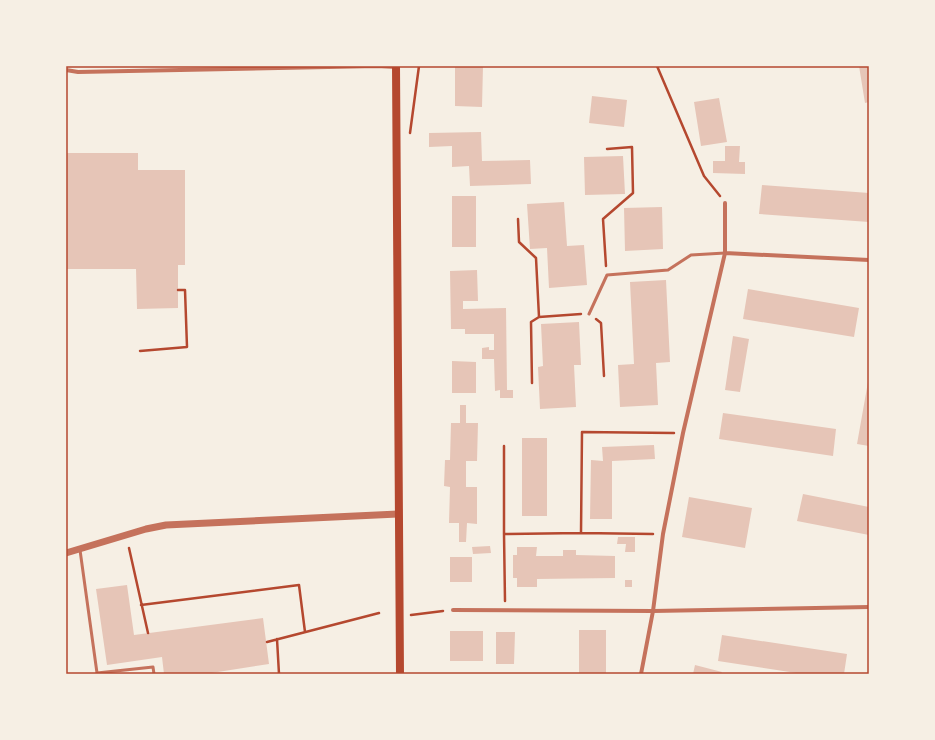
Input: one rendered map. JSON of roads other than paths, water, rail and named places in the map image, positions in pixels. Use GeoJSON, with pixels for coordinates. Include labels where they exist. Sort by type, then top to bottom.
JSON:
{"type":"FeatureCollection","features":[{"type":"Feature","properties":{"kind":"main road"},"geometry":{"type":"LineString","coordinates":[[396,66],[400,674]]}},
{"type":"Feature","properties":{"kind":"street"},"geometry":{"type":"LineString","coordinates":[[66,70],[78,72],[134,68],[396,66]]}},
{"type":"Feature","properties":{"kind":"street"},"geometry":{"type":"LineString","coordinates":[[641,674],[653,611],[663,534],[683,433],[726,253],[725,203]]}},
{"type":"Feature","properties":{"kind":"street"},"geometry":{"type":"LineString","coordinates":[[726,253],[869,260]]}},
{"type":"Feature","properties":{"kind":"street"},"geometry":{"type":"LineString","coordinates":[[66,553],[146,528],[166,525],[398,514]]}},
{"type":"Feature","properties":{"kind":"street"},"geometry":{"type":"LineString","coordinates":[[453,610],[653,611],[869,607]]}},
{"type":"Feature","properties":{"kind":"lane"},"geometry":{"type":"LineString","coordinates":[[589,314],[607,275],[668,270],[691,255],[726,253]]}},
{"type":"Feature","properties":{"kind":"lane"},"geometry":{"type":"LineString","coordinates":[[80,548],[97,673],[153,667],[154,674]]}}]}
